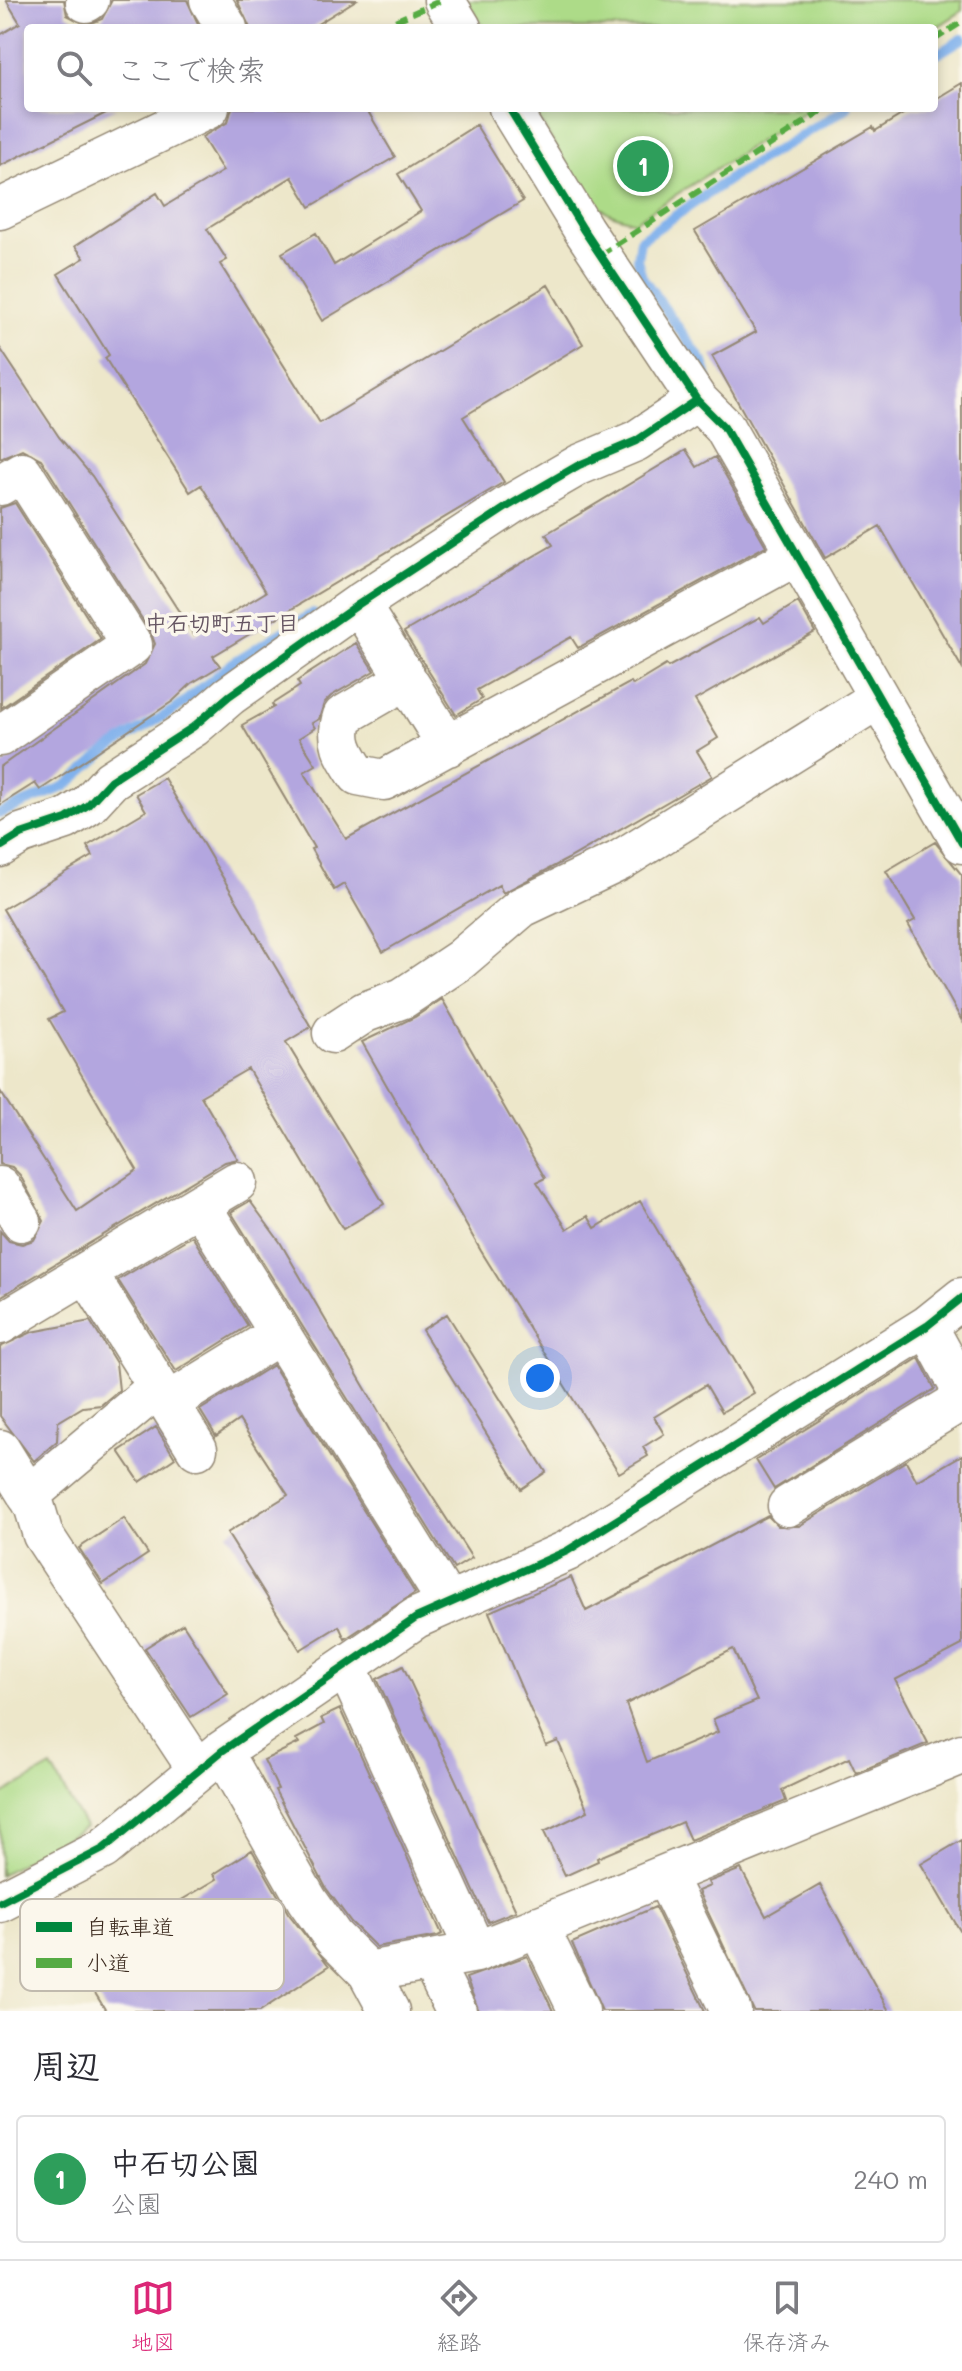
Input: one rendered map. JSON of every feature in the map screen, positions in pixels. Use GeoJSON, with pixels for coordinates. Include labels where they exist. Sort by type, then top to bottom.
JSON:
{"type":"FeatureCollection","features":[{"type":"Feature","properties":{"kind":"street"},"geometry":{"type":"LineString","coordinates":[[210,0],[225,24]]}},
{"type":"Feature","properties":{"kind":"street"},"geometry":{"type":"LineString","coordinates":[[444,0],[459,24]]}},
{"type":"Feature","properties":{"kind":"street"},"geometry":{"type":"LineString","coordinates":[[0,209],[201,112]]}},
{"type":"Feature","properties":{"kind":"street"},"geometry":{"type":"LineString","coordinates":[[511,112],[583,229],[697,400],[724,427],[962,843]]}},
{"type":"Feature","properties":{"kind":"street"},"geometry":{"type":"LineString","coordinates":[[0,847],[21,834],[66,819],[88,805],[111,780],[193,727],[229,696],[359,604],[510,505],[579,465],[636,441],[697,400]]}},
{"type":"Feature","properties":{"kind":"street"},"geometry":{"type":"LineString","coordinates":[[0,485],[22,472],[132,645],[0,736]]}},
{"type":"Feature","properties":{"kind":"street"},"geometry":{"type":"LineString","coordinates":[[405,680],[343,716],[337,735],[344,754],[358,775],[384,780],[797,555]]}},
{"type":"Feature","properties":{"kind":"street"},"geometry":{"type":"LineString","coordinates":[[359,604],[448,746]]}},
{"type":"Feature","properties":{"kind":"street"},"geometry":{"type":"LineString","coordinates":[[333,1033],[365,1012],[403,998],[460,960],[522,907],[619,861],[879,698]]}},
{"type":"Feature","properties":{"kind":"street"},"geometry":{"type":"LineString","coordinates":[[0,1324],[201,1207],[237,1182]]}},
{"type":"Feature","properties":{"kind":"street"},"geometry":{"type":"LineString","coordinates":[[0,1187],[21,1221]]}},
{"type":"Feature","properties":{"kind":"street"},"geometry":{"type":"LineString","coordinates":[[201,1207],[448,1603]]}},
{"type":"Feature","properties":{"kind":"street"},"geometry":{"type":"LineString","coordinates":[[87,1273],[197,1449]]}},
{"type":"Feature","properties":{"kind":"street"},"geometry":{"type":"LineString","coordinates":[[0,1902],[103,1849],[210,1760],[416,1618],[567,1551],[927,1326],[962,1298]]}},
{"type":"Feature","properties":{"kind":"street"},"geometry":{"type":"LineString","coordinates":[[927,1326],[962,1390]]}},
{"type":"Feature","properties":{"kind":"street"},"geometry":{"type":"LineString","coordinates":[[28,1496],[163,1395],[280,1334]]}},
{"type":"Feature","properties":{"kind":"street"},"geometry":{"type":"LineString","coordinates":[[788,1506],[962,1400]]}},
{"type":"Feature","properties":{"kind":"street"},"geometry":{"type":"LineString","coordinates":[[0,1450],[28,1496],[43,1535],[210,1760],[333,1937],[368,1972],[389,2011]]}},
{"type":"Feature","properties":{"kind":"street"},"geometry":{"type":"LineString","coordinates":[[346,1666],[476,1952]]}},
{"type":"Feature","properties":{"kind":"street"},"geometry":{"type":"LineString","coordinates":[[368,1972],[476,1952],[962,1754]]}},
{"type":"Feature","properties":{"kind":"street"},"geometry":{"type":"LineString","coordinates":[[665,1876],[731,2011]]}},
{"type":"Feature","properties":{"kind":"street"},"geometry":{"type":"LineString","coordinates":[[538,1926],[579,2011]]}},
{"type":"Feature","properties":{"kind":"street"},"geometry":{"type":"LineString","coordinates":[[431,1960],[456,2011]]}},
{"type":"Feature","properties":{"kind":"green space"},"geometry":{"type":"Polygon","coordinates":[[[466,0],[962,0],[962,11],[938,26],[938,24],[481,24],[466,0]]]}},
{"type":"Feature","properties":{"kind":"green space"},"geometry":{"type":"Polygon","coordinates":[[[534,112],[804,112],[634,222],[611,214],[589,201],[534,112]]]}},
{"type":"Feature","properties":{"kind":"green space"},"geometry":{"type":"Polygon","coordinates":[[[51,1767],[85,1827],[0,1875],[0,1796],[51,1767]]]}},
{"type":"Feature","properties":{"kind":"building"},"geometry":{"type":"Polygon","coordinates":[[[6,0],[64,0],[67,15],[85,24],[24,24],[24,112],[108,112],[0,166],[0,35],[20,23],[6,0]]]}},
{"type":"Feature","properties":{"kind":"building"},"geometry":{"type":"Polygon","coordinates":[[[112,0],[187,0],[198,24],[90,24],[102,19],[112,0]]]}},
{"type":"Feature","properties":{"kind":"building"},"geometry":{"type":"Polygon","coordinates":[[[237,0],[356,0],[317,24],[248,24],[237,0]]]}},
{"type":"Feature","properties":{"kind":"building"},"geometry":{"type":"Polygon","coordinates":[[[962,83],[962,668],[880,526],[825,558],[712,356],[756,332],[695,231],[873,127],[875,131],[906,112],[938,112],[938,98],[962,83]]]}},
{"type":"Feature","properties":{"kind":"building"},"geometry":{"type":"Polygon","coordinates":[[[231,112],[368,112],[395,157],[310,207],[292,177],[207,229],[227,260],[220,264],[320,423],[548,285],[583,344],[463,417],[504,482],[213,656],[220,666],[192,683],[173,701],[40,790],[35,783],[0,805],[0,767],[145,664],[155,644],[41,459],[22,449],[0,458],[0,348],[59,437],[92,476],[194,635],[266,592],[201,485],[190,492],[105,358],[109,355],[58,274],[84,258],[75,246],[157,193],[165,206],[223,171],[202,137],[228,122],[231,112]]]}},
{"type":"Feature","properties":{"kind":"building"},"geometry":{"type":"Polygon","coordinates":[[[476,125],[523,201],[322,321],[282,253],[316,233],[334,265],[421,211],[398,174],[476,125]]]}},
{"type":"Feature","properties":{"kind":"building"},"geometry":{"type":"Polygon","coordinates":[[[686,450],[697,467],[715,457],[766,546],[578,648],[571,637],[477,690],[482,699],[456,715],[404,632],[553,545],[546,534],[686,450]]]}},
{"type":"Feature","properties":{"kind":"building"},"geometry":{"type":"Polygon","coordinates":[[[15,503],[101,639],[1,708],[0,508],[15,503]]]}},
{"type":"Feature","properties":{"kind":"building"},"geometry":{"type":"Polygon","coordinates":[[[798,602],[815,632],[695,700],[718,738],[697,751],[712,776],[568,859],[503,893],[499,885],[383,952],[344,884],[334,890],[311,849],[314,848],[242,725],[274,707],[272,704],[300,686],[297,681],[356,643],[374,671],[331,696],[324,703],[319,719],[312,723],[315,728],[299,738],[316,765],[304,772],[346,839],[631,682],[633,685],[760,617],[764,623],[798,602]]]}},
{"type":"Feature","properties":{"kind":"building"},"geometry":{"type":"Polygon","coordinates":[[[164,778],[311,1027],[286,1042],[384,1204],[343,1229],[248,1069],[201,1096],[238,1159],[225,1162],[0,1297],[0,1231],[9,1241],[22,1244],[34,1240],[44,1221],[20,1175],[12,1167],[0,1164],[0,1091],[77,1211],[137,1170],[49,1019],[63,1012],[3,909],[93,856],[87,846],[146,811],[136,794],[164,778]]]}},
{"type":"Feature","properties":{"kind":"building"},"geometry":{"type":"Polygon","coordinates":[[[935,842],[962,875],[962,1021],[908,924],[915,920],[886,871],[935,842]]]}},
{"type":"Feature","properties":{"kind":"building"},"geometry":{"type":"Polygon","coordinates":[[[442,999],[545,1178],[537,1182],[567,1229],[588,1216],[595,1228],[640,1201],[754,1393],[722,1412],[706,1385],[654,1417],[664,1434],[643,1447],[648,1456],[619,1473],[481,1251],[362,1042],[415,1017],[442,999]]]}},
{"type":"Feature","properties":{"kind":"building"},"geometry":{"type":"Polygon","coordinates":[[[250,1201],[280,1242],[393,1436],[472,1558],[454,1569],[231,1212],[250,1201]]]}},
{"type":"Feature","properties":{"kind":"building"},"geometry":{"type":"Polygon","coordinates":[[[192,1236],[248,1326],[176,1371],[118,1280],[192,1236]]]}},
{"type":"Feature","properties":{"kind":"building"},"geometry":{"type":"Polygon","coordinates":[[[447,1314],[546,1472],[521,1489],[422,1330],[447,1314]]]}},
{"type":"Feature","properties":{"kind":"building"},"geometry":{"type":"Polygon","coordinates":[[[90,1321],[116,1363],[119,1390],[101,1405],[83,1407],[58,1422],[57,1441],[34,1461],[0,1416],[0,1347],[32,1332],[90,1321]]]}},
{"type":"Feature","properties":{"kind":"building"},"geometry":{"type":"Polygon","coordinates":[[[919,1358],[935,1389],[774,1489],[756,1460],[919,1358]]]}},
{"type":"Feature","properties":{"kind":"building"},"geometry":{"type":"Polygon","coordinates":[[[273,1365],[415,1593],[345,1639],[339,1626],[300,1650],[227,1533],[288,1495],[239,1420],[216,1436],[200,1410],[273,1365]]]}},
{"type":"Feature","properties":{"kind":"building"},"geometry":{"type":"Polygon","coordinates":[[[156,1427],[175,1458],[140,1482],[119,1451],[156,1427]]]}},
{"type":"Feature","properties":{"kind":"building"},"geometry":{"type":"Polygon","coordinates":[[[962,1455],[962,1645],[895,1680],[928,1743],[856,1773],[849,1758],[782,1790],[786,1801],[690,1840],[682,1822],[597,1858],[598,1861],[565,1876],[544,1832],[588,1811],[558,1741],[546,1746],[489,1612],[571,1577],[586,1611],[768,1516],[778,1526],[799,1526],[906,1461],[917,1481],[962,1455]],[[733,1649],[626,1704],[647,1762],[718,1732],[713,1719],[757,1701],[733,1649]]]}},
{"type":"Feature","properties":{"kind":"building"},"geometry":{"type":"Polygon","coordinates":[[[124,1518],[148,1554],[103,1584],[79,1548],[124,1518]]]}},
{"type":"Feature","properties":{"kind":"building"},"geometry":{"type":"Polygon","coordinates":[[[183,1624],[228,1694],[191,1717],[145,1648],[183,1624]]]}},
{"type":"Feature","properties":{"kind":"building"},"geometry":{"type":"Polygon","coordinates":[[[403,1666],[516,1911],[488,1922],[377,1679],[403,1666]]]}},
{"type":"Feature","properties":{"kind":"building"},"geometry":{"type":"Polygon","coordinates":[[[340,1709],[442,1934],[438,1936],[376,1947],[351,1922],[326,1888],[275,1790],[278,1789],[264,1760],[299,1743],[296,1739],[324,1724],[321,1718],[340,1709]]]}},
{"type":"Feature","properties":{"kind":"building"},"geometry":{"type":"Polygon","coordinates":[[[962,1840],[962,1934],[921,1864],[962,1840]]]}},
{"type":"Feature","properties":{"kind":"building"},"geometry":{"type":"Polygon","coordinates":[[[252,1850],[280,1899],[183,1899],[217,1879],[214,1874],[252,1850]]]}},
{"type":"Feature","properties":{"kind":"building"},"geometry":{"type":"Polygon","coordinates":[[[741,1869],[766,1916],[820,1885],[889,2011],[754,2011],[698,1891],[710,1886],[708,1882],[741,1869]]]}},
{"type":"Feature","properties":{"kind":"building"},"geometry":{"type":"Polygon","coordinates":[[[284,1906],[329,1966],[260,2011],[106,2011],[94,1991],[284,1991],[284,1906]]]}},
{"type":"Feature","properties":{"kind":"building"},"geometry":{"type":"Polygon","coordinates":[[[655,1907],[705,2011],[602,2011],[572,1943],[655,1907]]]}},
{"type":"Feature","properties":{"kind":"building"},"geometry":{"type":"Polygon","coordinates":[[[527,1956],[553,2011],[479,2011],[466,1978],[527,1956]]]}},
{"type":"Feature","properties":{"kind":"waterway"},"geometry":{"type":"LineString","coordinates":[[938,54],[962,39]]}},
{"type":"Feature","properties":{"kind":"waterway"},"geometry":{"type":"LineString","coordinates":[[707,382],[705,365],[642,277],[637,259],[640,240],[735,175],[840,112]]}},
{"type":"Feature","properties":{"kind":"waterway"},"geometry":{"type":"LineString","coordinates":[[0,813],[66,786],[111,747],[174,710],[234,662],[313,613]]}},
{"type":"Feature","properties":{"kind":"marked path"},"geometry":{"type":"LineString","coordinates":[[388,24],[442,0]]}},
{"type":"Feature","properties":{"kind":"marked path"},"geometry":{"type":"LineString","coordinates":[[938,37],[962,22]]}},
{"type":"Feature","properties":{"kind":"marked path"},"geometry":{"type":"LineString","coordinates":[[600,255],[821,112]]}},
{"type":"Feature","properties":{"kind":"cycle path"},"geometry":{"type":"LineString","coordinates":[[511,112],[583,229],[697,400],[724,427],[962,843]]}},
{"type":"Feature","properties":{"kind":"cycle path"},"geometry":{"type":"LineString","coordinates":[[0,847],[21,834],[66,819],[88,805],[111,780],[193,727],[229,696],[359,604],[510,505],[579,465],[636,441],[697,400]]}},
{"type":"Feature","properties":{"kind":"cycle path"},"geometry":{"type":"LineString","coordinates":[[0,1902],[103,1849],[222,1751],[416,1618],[567,1551],[927,1326],[962,1298]]}},
{"type":"Feature","properties":{"kind":"place","name":"中石切公園"},"geometry":{"type":"Point","coordinates":[643,166]}},
{"type":"Feature","properties":{"kind":"district","name":"中石切町五丁目"},"geometry":{"type":"Point","coordinates":[222,623]}}]}
